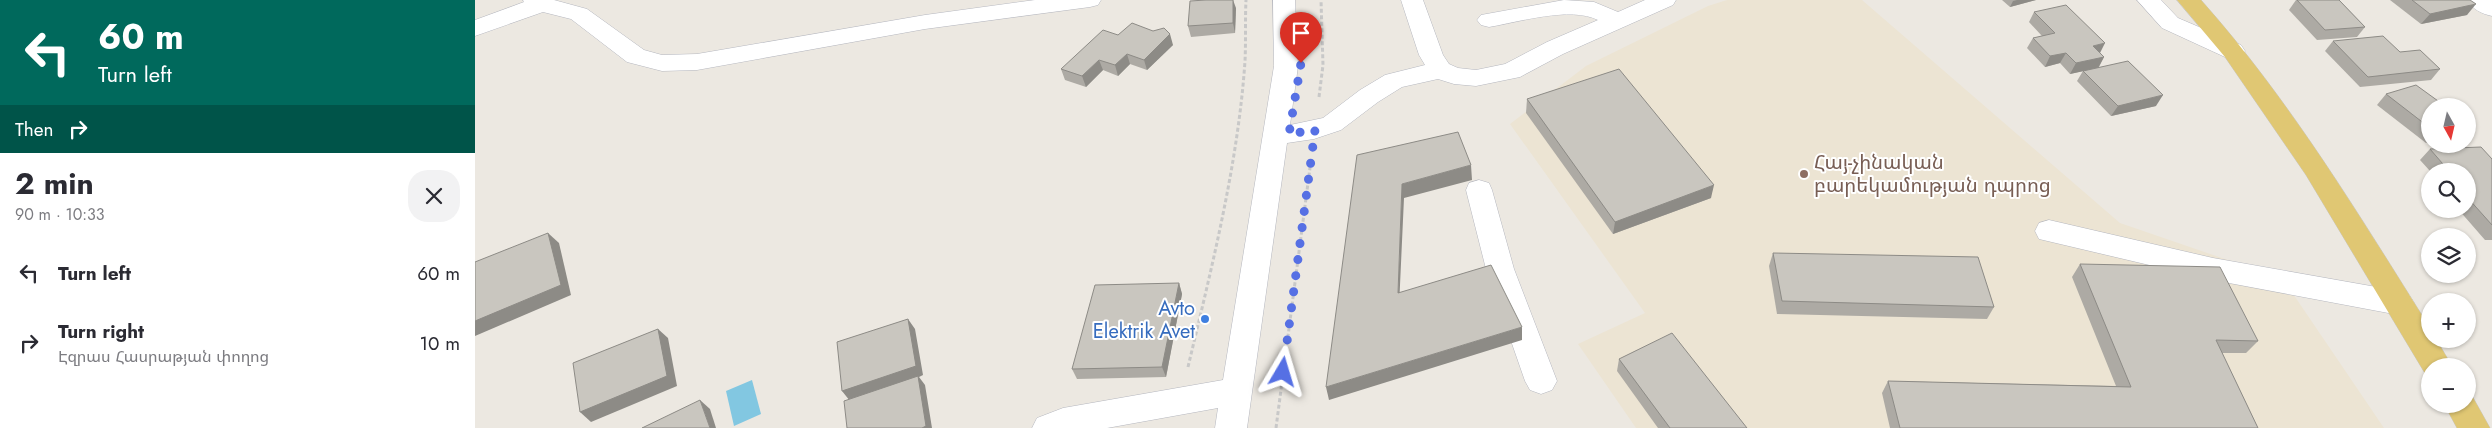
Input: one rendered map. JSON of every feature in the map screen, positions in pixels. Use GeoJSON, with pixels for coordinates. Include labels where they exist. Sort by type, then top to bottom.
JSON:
{"type":"FeatureCollection","features":[{"type":"Feature","properties":{"kind":"main road"},"geometry":{"type":"LineString","coordinates":[[2188,0],[2233,51],[2315,168],[2432,358]]}},
{"type":"Feature","properties":{"kind":"main road"},"geometry":{"type":"LineString","coordinates":[[2466,413],[2475,428]]}},
{"type":"Feature","properties":{"kind":"street"},"geometry":{"type":"LineString","coordinates":[[925,22],[948,0]]}},
{"type":"Feature","properties":{"kind":"street"},"geometry":{"type":"LineString","coordinates":[[475,28],[538,2],[579,14],[636,56],[662,63],[697,62],[925,22],[1090,0]]}},
{"type":"Feature","properties":{"kind":"street"},"geometry":{"type":"LineString","coordinates":[[1231,428],[1236,391],[1293,133],[1286,66],[1283,0]]}},
{"type":"Feature","properties":{"kind":"street"},"geometry":{"type":"LineString","coordinates":[[1249,428],[1293,133],[1301,63],[1296,0]]}},
{"type":"Feature","properties":{"kind":"street"},"geometry":{"type":"LineString","coordinates":[[1412,0],[1431,55],[1440,70],[1454,76],[1476,78],[1494,76],[1511,71],[1555,48],[1665,0]]}},
{"type":"Feature","properties":{"kind":"street"},"geometry":{"type":"LineString","coordinates":[[2148,0],[2170,23],[2233,51]]}},
{"type":"Feature","properties":{"kind":"street"},"geometry":{"type":"LineString","coordinates":[[2479,0],[2492,9]]}},
{"type":"Feature","properties":{"kind":"street"},"geometry":{"type":"LineString","coordinates":[[1489,20],[1566,7],[1594,10],[1616,20]]}},
{"type":"Feature","properties":{"kind":"street"},"geometry":{"type":"LineString","coordinates":[[1293,133],[1332,124],[1369,96],[1395,81],[1440,70]]}},
{"type":"Feature","properties":{"kind":"street"},"geometry":{"type":"LineString","coordinates":[[1479,190],[1500,269],[1541,381]]}},
{"type":"Feature","properties":{"kind":"street"},"geometry":{"type":"LineString","coordinates":[[2049,231],[2213,269],[2399,303]]}},
{"type":"Feature","properties":{"kind":"street"},"geometry":{"type":"LineString","coordinates":[[1048,428],[1063,422],[1236,391]]}},
{"type":"Feature","properties":{"kind":"path"},"geometry":{"type":"LineString","coordinates":[[1180,401],[1214,257],[1231,166],[1245,60],[1246,0]]}},
{"type":"Feature","properties":{"kind":"path"},"geometry":{"type":"LineString","coordinates":[[1276,428],[1293,133],[1323,66],[1321,0]]}},
{"type":"Feature","properties":{"kind":"shaded area","name":"Հայ-չինական բարեկամության դպրոց"},"geometry":{"type":"Polygon","coordinates":[[[1727,0],[1862,0],[2120,223],[2283,279],[2384,428],[1636,428],[1578,344],[1645,313],[1510,124],[1586,66],[1708,6],[1727,0]]]}},
{"type":"Feature","properties":{"kind":"water"},"geometry":{"type":"Polygon","coordinates":[[[752,380],[761,414],[734,426],[726,391],[752,380]]]}},
{"type":"Feature","properties":{"kind":"building"},"geometry":{"type":"Polygon","coordinates":[[[1233,0],[1233,23],[1188,26],[1190,1],[1233,0]]]}},
{"type":"Feature","properties":{"kind":"building"},"geometry":{"type":"Polygon","coordinates":[[[2297,0],[2339,0],[2365,27],[2325,30],[2297,0]]]}},
{"type":"Feature","properties":{"kind":"building"},"geometry":{"type":"Polygon","coordinates":[[[2412,0],[2470,0],[2476,4],[2430,14],[2412,0]]]}},
{"type":"Feature","properties":{"kind":"building"},"geometry":{"type":"Polygon","coordinates":[[[2066,5],[2105,43],[2093,46],[2104,57],[2076,63],[2066,53],[2050,56],[2033,38],[2055,33],[2034,12],[2066,5]]]}},
{"type":"Feature","properties":{"kind":"building"},"geometry":{"type":"Polygon","coordinates":[[[1132,23],[1153,31],[1164,28],[1170,34],[1144,60],[1127,54],[1115,65],[1099,60],[1082,76],[1061,69],[1103,30],[1118,35],[1132,23]]]}},
{"type":"Feature","properties":{"kind":"building"},"geometry":{"type":"Polygon","coordinates":[[[2383,36],[2400,52],[2420,50],[2440,69],[2368,77],[2333,41],[2383,36]]]}},
{"type":"Feature","properties":{"kind":"building"},"geometry":{"type":"Polygon","coordinates":[[[2128,61],[2163,95],[2118,106],[2083,71],[2128,61]]]}},
{"type":"Feature","properties":{"kind":"building"},"geometry":{"type":"Polygon","coordinates":[[[1619,69],[1714,185],[1615,222],[1527,99],[1619,69]]]}},
{"type":"Feature","properties":{"kind":"building"},"geometry":{"type":"Polygon","coordinates":[[[2416,85],[2434,98],[2421,98],[2421,121],[2386,94],[2416,85]]]}},
{"type":"Feature","properties":{"kind":"building"},"geometry":{"type":"Polygon","coordinates":[[[1458,132],[1471,165],[1402,184],[1398,293],[1491,265],[1522,327],[1326,387],[1357,155],[1458,132]]]}},
{"type":"Feature","properties":{"kind":"building"},"geometry":{"type":"Polygon","coordinates":[[[2476,147],[2481,147],[2492,159],[2492,225],[2476,207],[2476,163],[2442,163],[2433,153],[2476,153],[2476,147]]]}},
{"type":"Feature","properties":{"kind":"building"},"geometry":{"type":"Polygon","coordinates":[[[548,233],[561,285],[475,321],[475,262],[548,233]]]}},
{"type":"Feature","properties":{"kind":"building"},"geometry":{"type":"Polygon","coordinates":[[[1773,253],[1978,257],[1994,307],[1782,301],[1773,253]]]}},
{"type":"Feature","properties":{"kind":"building"},"geometry":{"type":"Polygon","coordinates":[[[2080,264],[2220,267],[2258,341],[2216,340],[2258,428],[1900,428],[1888,381],[2131,387],[2080,264]]]}},
{"type":"Feature","properties":{"kind":"building"},"geometry":{"type":"Polygon","coordinates":[[[1179,283],[1162,367],[1072,369],[1095,285],[1179,283]]]}},
{"type":"Feature","properties":{"kind":"building"},"geometry":{"type":"Polygon","coordinates":[[[908,319],[916,366],[842,391],[837,342],[908,319]]]}},
{"type":"Feature","properties":{"kind":"building"},"geometry":{"type":"Polygon","coordinates":[[[658,329],[667,376],[580,412],[573,363],[658,329]]]}},
{"type":"Feature","properties":{"kind":"building"},"geometry":{"type":"Polygon","coordinates":[[[1672,333],[1747,428],[1670,428],[1619,359],[1672,333]]]}},
{"type":"Feature","properties":{"kind":"building"},"geometry":{"type":"Polygon","coordinates":[[[918,376],[926,426],[922,428],[847,428],[844,401],[918,376]]]}},
{"type":"Feature","properties":{"kind":"building"},"geometry":{"type":"Polygon","coordinates":[[[700,400],[710,428],[642,428],[700,400]]]}},
{"type":"Feature","properties":{"kind":"place","name":"Հայ-չինական բարեկամության դպրոց"},"geometry":{"type":"Point","coordinates":[1804,174]}},
{"type":"Feature","properties":{"kind":"place","name":"Avto Elektrik Avet"},"geometry":{"type":"Point","coordinates":[1205,319]}},
{"type":"Feature","properties":{"kind":"route"},"geometry":{"type":"LineString","coordinates":[[1283,372],[1315,130],[1289,134],[1301,63]]}}]}
